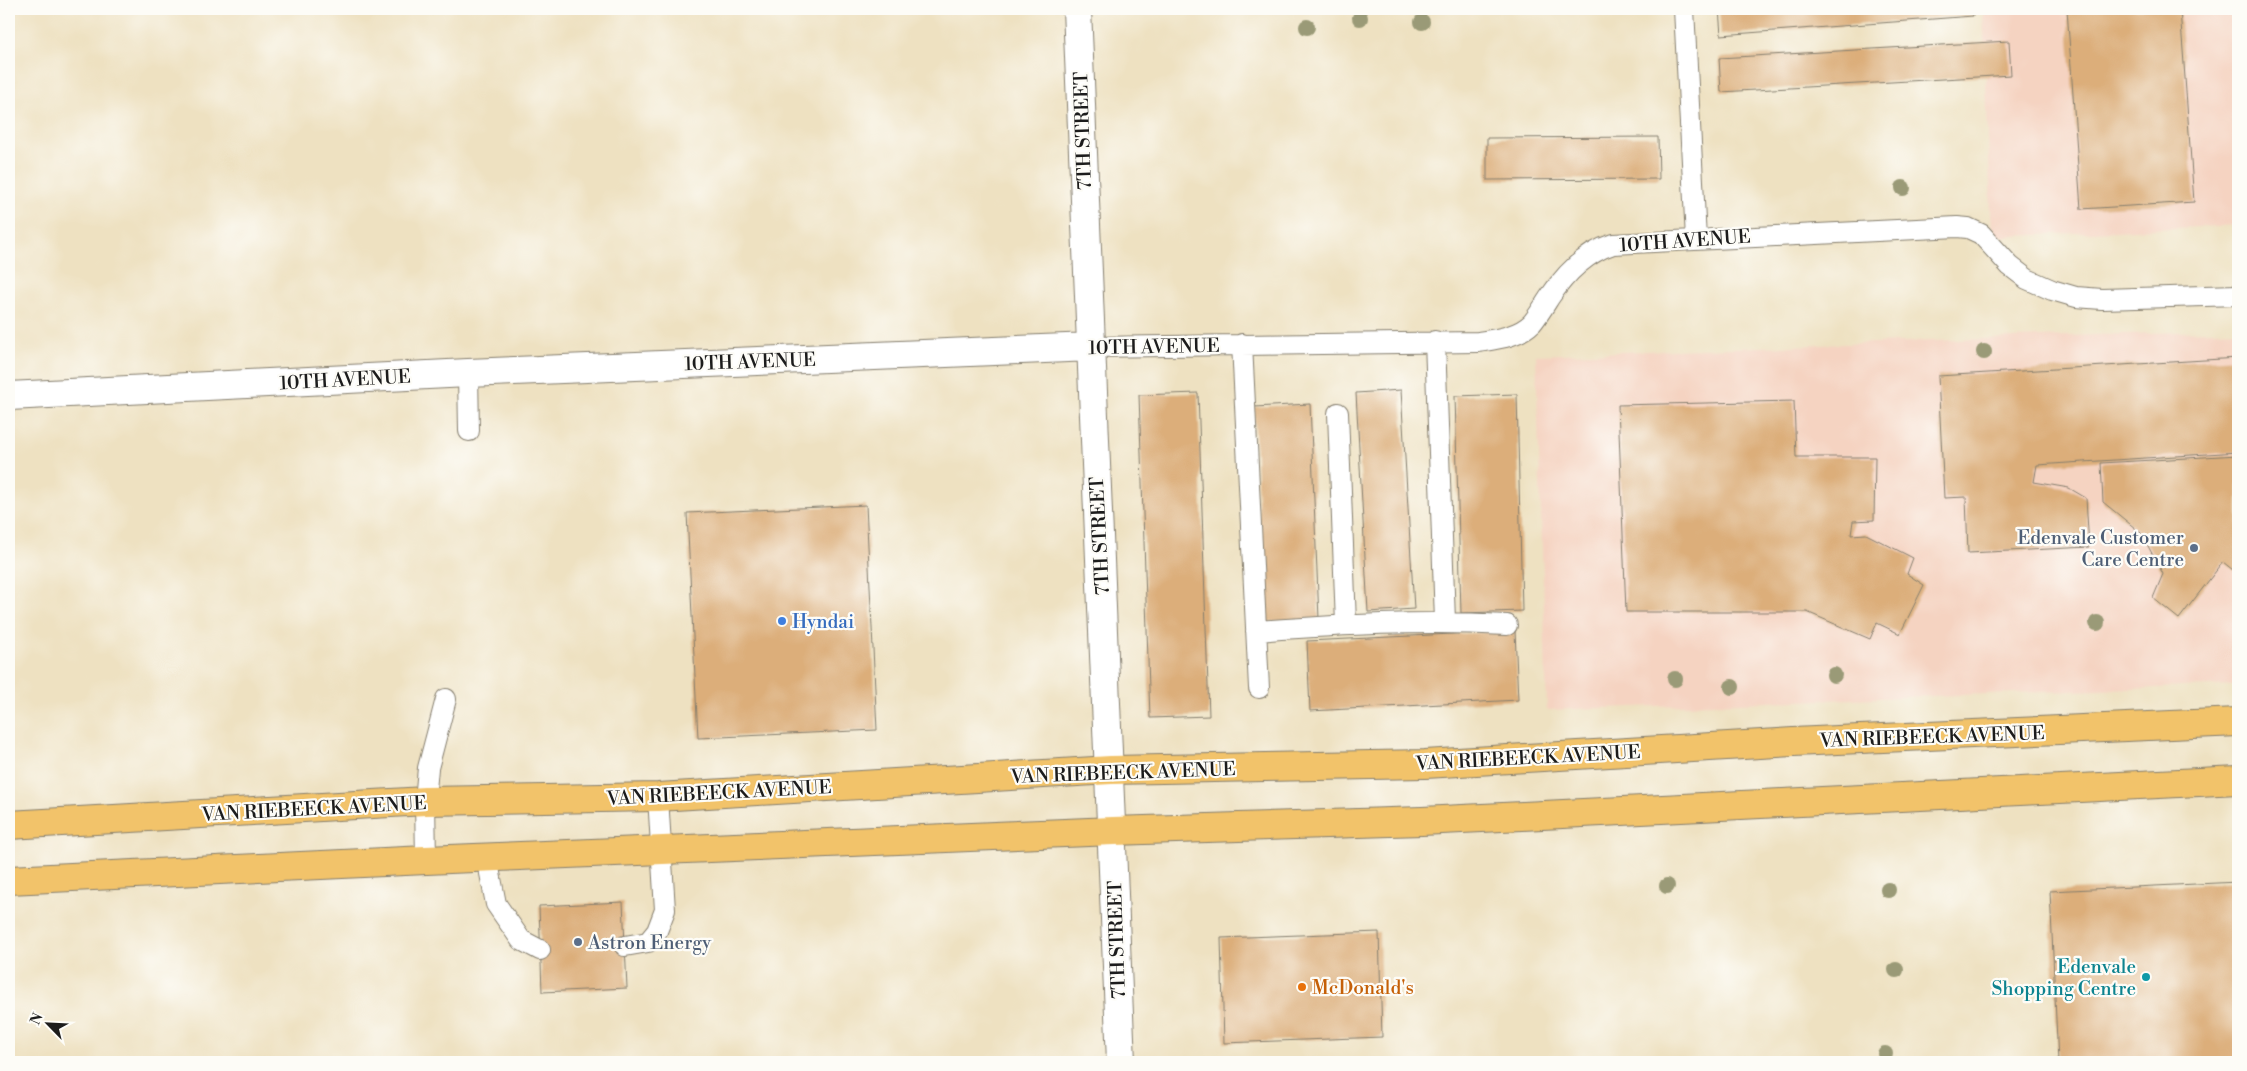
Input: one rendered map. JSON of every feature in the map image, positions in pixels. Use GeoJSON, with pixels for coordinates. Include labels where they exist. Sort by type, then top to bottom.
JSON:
{"type":"FeatureCollection","features":[{"type":"Feature","properties":{"kind":"main road","name":"VAN RIEBEECK AVENUE"},"geometry":{"type":"LineString","coordinates":[[9,824],[425,801],[658,796],[1110,770],[1424,764],[1793,742],[2238,722]]}},
{"type":"Feature","properties":{"kind":"main road"},"geometry":{"type":"LineString","coordinates":[[9,880],[1113,831],[1422,821],[2238,780]]}},
{"type":"Feature","properties":{"kind":"street","name":"7TH STREET"},"geometry":{"type":"LineString","coordinates":[[1077,9],[1113,831],[1121,1062]]}},
{"type":"Feature","properties":{"kind":"street","name":"10TH AVENUE"},"geometry":{"type":"LineString","coordinates":[[9,396],[468,373],[1091,347]]}},
{"type":"Feature","properties":{"kind":"lane"},"geometry":{"type":"LineString","coordinates":[[1684,9],[1696,239]]}},
{"type":"Feature","properties":{"kind":"lane","name":"10TH AVENUE"},"geometry":{"type":"LineString","coordinates":[[1091,347],[1435,341],[1478,342],[1500,339],[1518,332],[1532,323],[1559,284],[1583,259],[1601,248],[1613,244],[1957,227],[1968,228],[1981,234],[2010,266],[2027,279],[2052,290],[2076,297],[2102,299],[2238,295]]}},
{"type":"Feature","properties":{"kind":"lane"},"geometry":{"type":"LineString","coordinates":[[1435,341],[1445,621]]}},
{"type":"Feature","properties":{"kind":"lane"},"geometry":{"type":"LineString","coordinates":[[1242,344],[1259,688]]}},
{"type":"Feature","properties":{"kind":"lane"},"geometry":{"type":"LineString","coordinates":[[468,373],[469,430]]}},
{"type":"Feature","properties":{"kind":"lane"},"geometry":{"type":"LineString","coordinates":[[1338,413],[1346,624]]}},
{"type":"Feature","properties":{"kind":"lane"},"geometry":{"type":"LineString","coordinates":[[1256,631],[1346,624],[1445,621],[1506,625]]}},
{"type":"Feature","properties":{"kind":"lane"},"geometry":{"type":"LineString","coordinates":[[426,860],[425,801],[428,768],[446,699]]}},
{"type":"Feature","properties":{"kind":"lane"},"geometry":{"type":"LineString","coordinates":[[625,946],[648,942],[657,932],[665,910],[659,851],[658,796]]}},
{"type":"Feature","properties":{"kind":"lane"},"geometry":{"type":"LineString","coordinates":[[487,858],[496,904],[521,940],[540,950]]}},
{"type":"Feature","properties":{"kind":"shaded area"},"geometry":{"type":"Polygon","coordinates":[[[1983,9],[2238,9],[2238,225],[1992,237],[1983,9]]]}},
{"type":"Feature","properties":{"kind":"shaded area"},"geometry":{"type":"Polygon","coordinates":[[[2238,330],[2238,685],[1547,710],[1536,355],[2238,330]]]}},
{"type":"Feature","properties":{"kind":"building"},"geometry":{"type":"Polygon","coordinates":[[[1719,9],[1972,9],[1973,16],[1721,35],[1719,9]]]}},
{"type":"Feature","properties":{"kind":"building"},"geometry":{"type":"Polygon","coordinates":[[[2067,9],[2180,9],[2194,202],[2081,209],[2067,9]]]}},
{"type":"Feature","properties":{"kind":"building"},"geometry":{"type":"Polygon","coordinates":[[[2009,41],[2011,75],[1721,92],[1719,58],[2009,41]]]}},
{"type":"Feature","properties":{"kind":"building"},"geometry":{"type":"Polygon","coordinates":[[[1658,137],[1659,179],[1487,180],[1487,138],[1658,137]]]}},
{"type":"Feature","properties":{"kind":"building"},"geometry":{"type":"Polygon","coordinates":[[[2238,358],[2238,452],[2037,465],[2034,482],[2069,488],[2086,498],[2089,547],[1968,553],[1966,497],[1944,498],[1938,376],[2238,358]]]}},
{"type":"Feature","properties":{"kind":"building"},"geometry":{"type":"Polygon","coordinates":[[[1401,390],[1414,609],[1368,612],[1356,393],[1401,390]]]}},
{"type":"Feature","properties":{"kind":"building"},"geometry":{"type":"Polygon","coordinates":[[[1198,393],[1209,716],[1150,718],[1139,395],[1198,393]]]}},
{"type":"Feature","properties":{"kind":"building"},"geometry":{"type":"Polygon","coordinates":[[[1517,394],[1522,611],[1461,613],[1455,396],[1517,394]]]}},
{"type":"Feature","properties":{"kind":"building"},"geometry":{"type":"Polygon","coordinates":[[[1794,401],[1796,457],[1875,457],[1874,520],[1853,521],[1851,535],[1866,534],[1913,558],[1907,574],[1924,585],[1900,634],[1877,623],[1870,639],[1807,612],[1626,612],[1618,405],[1794,401]]]}},
{"type":"Feature","properties":{"kind":"building"},"geometry":{"type":"Polygon","coordinates":[[[1310,404],[1319,619],[1263,622],[1254,407],[1310,404]]]}},
{"type":"Feature","properties":{"kind":"building","name":"Edenvale Customer Care Centre"},"geometry":{"type":"Polygon","coordinates":[[[2238,455],[2238,574],[2223,562],[2179,619],[2153,598],[2163,574],[2141,533],[2103,502],[2101,463],[2238,455]]]}},
{"type":"Feature","properties":{"kind":"building","name":"Hyndai"},"geometry":{"type":"Polygon","coordinates":[[[866,505],[877,730],[698,738],[687,513],[866,505]]]}},
{"type":"Feature","properties":{"kind":"building"},"geometry":{"type":"Polygon","coordinates":[[[1515,631],[1518,700],[1310,711],[1307,641],[1515,631]]]}},
{"type":"Feature","properties":{"kind":"building","name":"Edenvale Shopping Centre"},"geometry":{"type":"Polygon","coordinates":[[[2238,882],[2238,1062],[2058,1062],[2050,891],[2238,882]]]}},
{"type":"Feature","properties":{"kind":"building"},"geometry":{"type":"Polygon","coordinates":[[[623,902],[627,988],[542,992],[539,906],[623,902]]]}},
{"type":"Feature","properties":{"kind":"building","name":"McDonald's"},"geometry":{"type":"Polygon","coordinates":[[[1379,932],[1382,1037],[1224,1043],[1221,938],[1379,932]]]}},
{"type":"Feature","properties":{"kind":"place","name":"Edenvale Customer Care Centre"},"geometry":{"type":"Point","coordinates":[2194,548]}},
{"type":"Feature","properties":{"kind":"place","name":"Hyndai"},"geometry":{"type":"Point","coordinates":[782,621]}},
{"type":"Feature","properties":{"kind":"place","name":"Astron Energy"},"geometry":{"type":"Point","coordinates":[578,942]}},
{"type":"Feature","properties":{"kind":"place","name":"Edenvale Shopping Centre"},"geometry":{"type":"Point","coordinates":[2146,977]}},
{"type":"Feature","properties":{"kind":"place","name":"McDonald's"},"geometry":{"type":"Point","coordinates":[1302,987]}}]}
